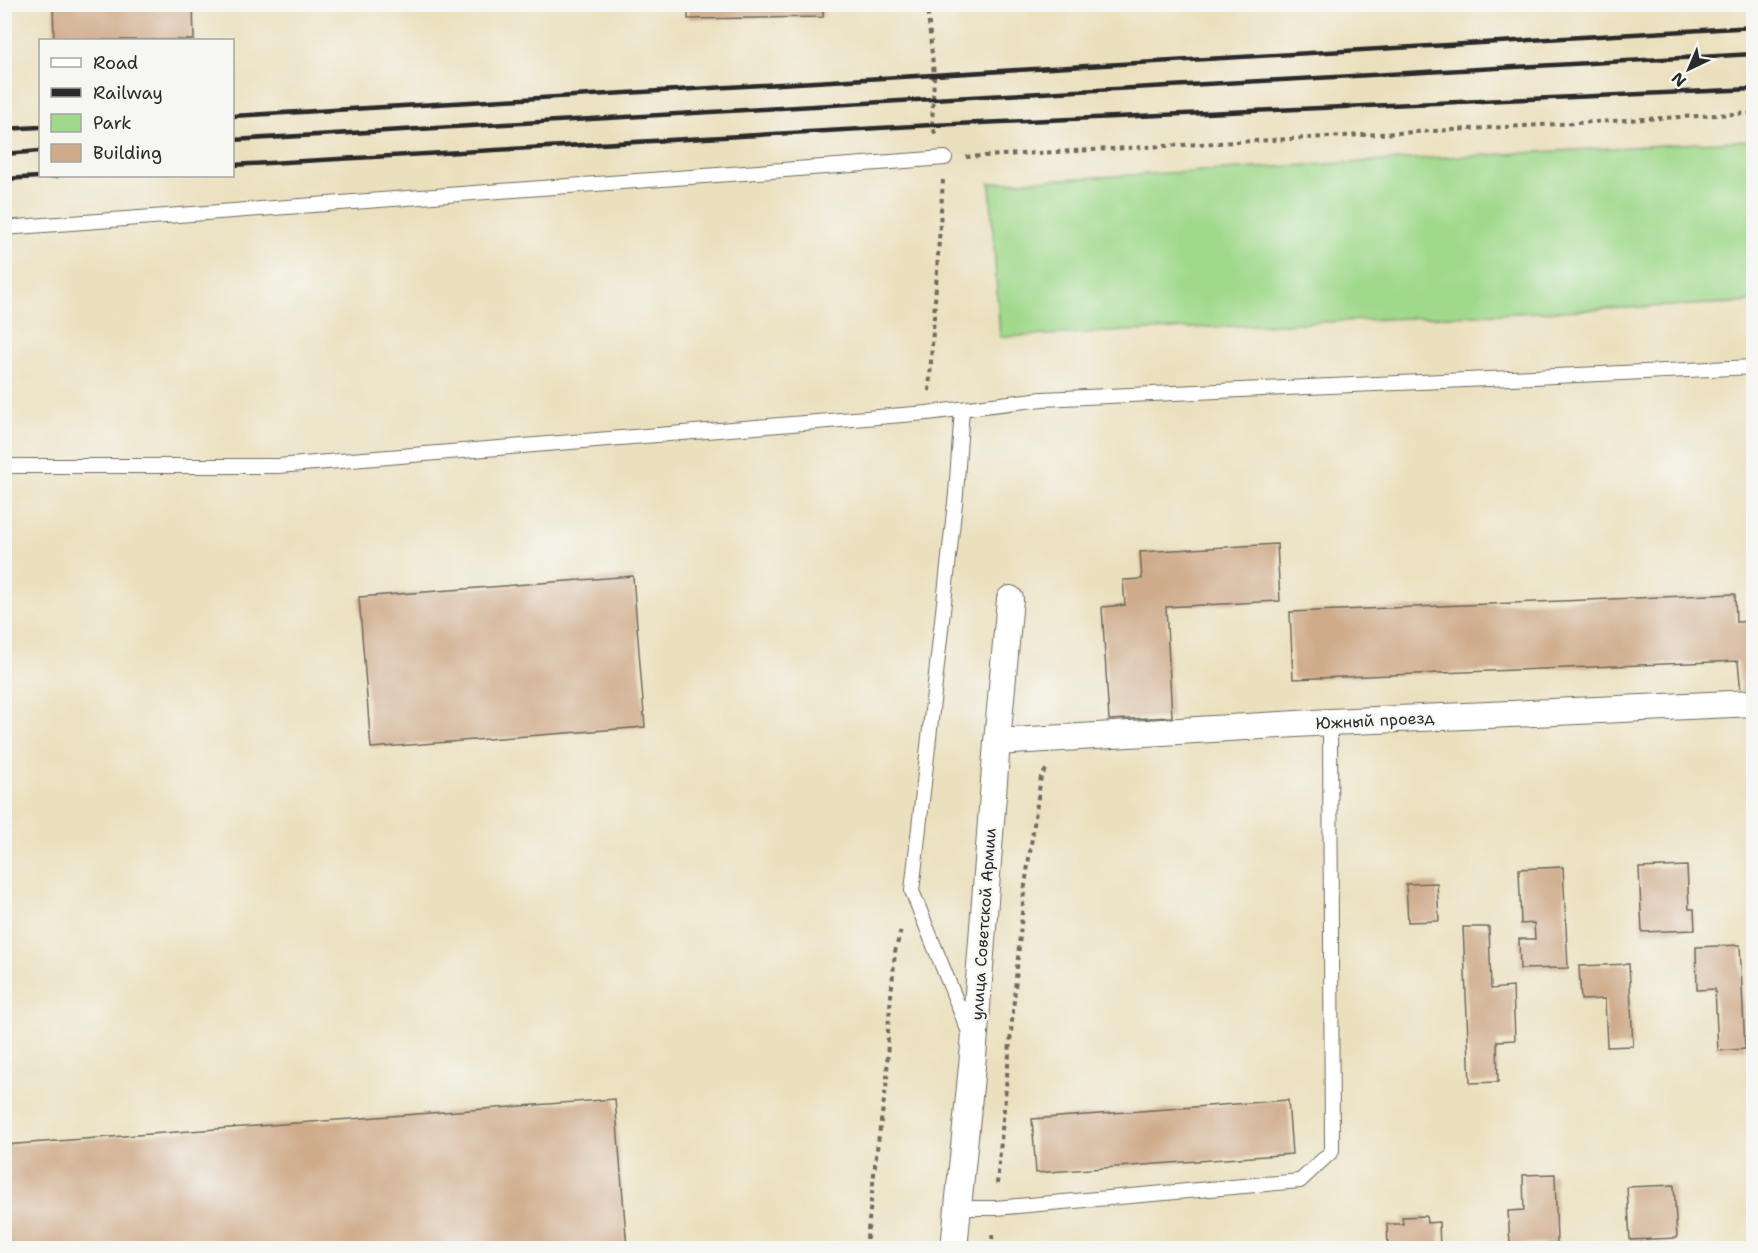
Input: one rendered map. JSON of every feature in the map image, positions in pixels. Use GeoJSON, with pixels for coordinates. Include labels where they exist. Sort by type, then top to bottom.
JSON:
{"type":"FeatureCollection","features":[{"type":"Feature","properties":{"kind":"street","name":"улица Советской Армии"},"geometry":{"type":"LineString","coordinates":[[954,1248],[974,1046],[1010,599]]}},
{"type":"Feature","properties":{"kind":"street","name":"Южный проезд"},"geometry":{"type":"LineString","coordinates":[[997,742],[1330,722],[1754,704]]}},
{"type":"Feature","properties":{"kind":"lane"},"geometry":{"type":"LineString","coordinates":[[4,228],[945,158]]}},
{"type":"Feature","properties":{"kind":"lane"},"geometry":{"type":"LineString","coordinates":[[4,466],[278,466],[927,413],[1042,399],[1754,367]]}},
{"type":"Feature","properties":{"kind":"lane"},"geometry":{"type":"LineString","coordinates":[[962,409],[956,494],[912,891],[974,1046]]}},
{"type":"Feature","properties":{"kind":"lane"},"geometry":{"type":"LineString","coordinates":[[957,1208],[995,1208],[1300,1181],[1332,1151],[1330,722]]}},
{"type":"Feature","properties":{"kind":"path"},"geometry":{"type":"LineString","coordinates":[[927,4],[934,75],[932,125],[945,158],[927,413]]}},
{"type":"Feature","properties":{"kind":"path"},"geometry":{"type":"LineString","coordinates":[[945,158],[1754,113]]}},
{"type":"Feature","properties":{"kind":"path"},"geometry":{"type":"LineString","coordinates":[[991,1248],[1024,891],[1041,777],[1051,762]]}},
{"type":"Feature","properties":{"kind":"path"},"geometry":{"type":"LineString","coordinates":[[866,1248],[887,1080],[888,1029],[895,952],[912,891]]}},
{"type":"Feature","properties":{"kind":"green space"},"geometry":{"type":"Polygon","coordinates":[[[1753,140],[1753,302],[1000,337],[990,183],[1753,140]]]}},
{"type":"Feature","properties":{"kind":"building"},"geometry":{"type":"Polygon","coordinates":[[[53,4],[193,4],[194,39],[54,39],[53,4]]]}},
{"type":"Feature","properties":{"kind":"building"},"geometry":{"type":"Polygon","coordinates":[[[688,4],[823,4],[823,17],[688,19],[688,4]]]}},
{"type":"Feature","properties":{"kind":"building"},"geometry":{"type":"Polygon","coordinates":[[[1277,544],[1280,601],[1166,607],[1172,717],[1109,720],[1102,607],[1125,605],[1123,580],[1142,579],[1140,552],[1277,544]]]}},
{"type":"Feature","properties":{"kind":"building"},"geometry":{"type":"Polygon","coordinates":[[[633,576],[645,727],[371,748],[359,597],[633,576]]]}},
{"type":"Feature","properties":{"kind":"building"},"geometry":{"type":"Polygon","coordinates":[[[1735,594],[1736,622],[1754,621],[1754,693],[1741,693],[1738,661],[1293,679],[1290,612],[1735,594]]]}},
{"type":"Feature","properties":{"kind":"building"},"geometry":{"type":"Polygon","coordinates":[[[1687,866],[1689,909],[1694,909],[1695,930],[1642,932],[1639,868],[1687,866]]]}},
{"type":"Feature","properties":{"kind":"building"},"geometry":{"type":"Polygon","coordinates":[[[1563,867],[1568,968],[1520,969],[1519,939],[1535,939],[1534,923],[1521,924],[1519,869],[1563,867]]]}},
{"type":"Feature","properties":{"kind":"building"},"geometry":{"type":"Polygon","coordinates":[[[1437,883],[1439,921],[1408,922],[1406,884],[1437,883]]]}},
{"type":"Feature","properties":{"kind":"building"},"geometry":{"type":"Polygon","coordinates":[[[1463,927],[1489,927],[1491,989],[1513,987],[1515,1040],[1497,1041],[1498,1082],[1470,1083],[1463,927]]]}},
{"type":"Feature","properties":{"kind":"building"},"geometry":{"type":"Polygon","coordinates":[[[1740,945],[1745,1049],[1718,1051],[1715,989],[1697,990],[1696,947],[1740,945]]]}},
{"type":"Feature","properties":{"kind":"building"},"geometry":{"type":"Polygon","coordinates":[[[1629,964],[1633,1046],[1607,1047],[1605,999],[1581,1000],[1579,966],[1629,964]]]}},
{"type":"Feature","properties":{"kind":"building"},"geometry":{"type":"Polygon","coordinates":[[[615,1099],[627,1248],[4,1248],[4,1145],[615,1099]]]}},
{"type":"Feature","properties":{"kind":"building"},"geometry":{"type":"Polygon","coordinates":[[[1288,1100],[1292,1154],[1036,1173],[1032,1119],[1288,1100]]]}},
{"type":"Feature","properties":{"kind":"building"},"geometry":{"type":"Polygon","coordinates":[[[1555,1174],[1557,1243],[1510,1245],[1508,1211],[1524,1210],[1523,1175],[1555,1174]]]}},
{"type":"Feature","properties":{"kind":"building"},"geometry":{"type":"Polygon","coordinates":[[[1674,1185],[1677,1238],[1630,1240],[1627,1187],[1674,1185]]]}},
{"type":"Feature","properties":{"kind":"building"},"geometry":{"type":"Polygon","coordinates":[[[1426,1216],[1427,1223],[1439,1222],[1440,1248],[1388,1248],[1387,1224],[1403,1224],[1402,1217],[1426,1216]]]}},
{"type":"Feature","properties":{"kind":"railway"},"geometry":{"type":"LineString","coordinates":[[234,116],[1754,27]]}},
{"type":"Feature","properties":{"kind":"railway"},"geometry":{"type":"LineString","coordinates":[[234,140],[1754,54]]}},
{"type":"Feature","properties":{"kind":"railway"},"geometry":{"type":"LineString","coordinates":[[234,165],[932,125],[1754,89]]}},
{"type":"Feature","properties":{"kind":"railway"},"geometry":{"type":"LineString","coordinates":[[4,129],[39,127]]}},
{"type":"Feature","properties":{"kind":"railway"},"geometry":{"type":"LineString","coordinates":[[4,154],[39,151]]}},
{"type":"Feature","properties":{"kind":"railway"},"geometry":{"type":"LineString","coordinates":[[4,179],[39,177]]}}]}
